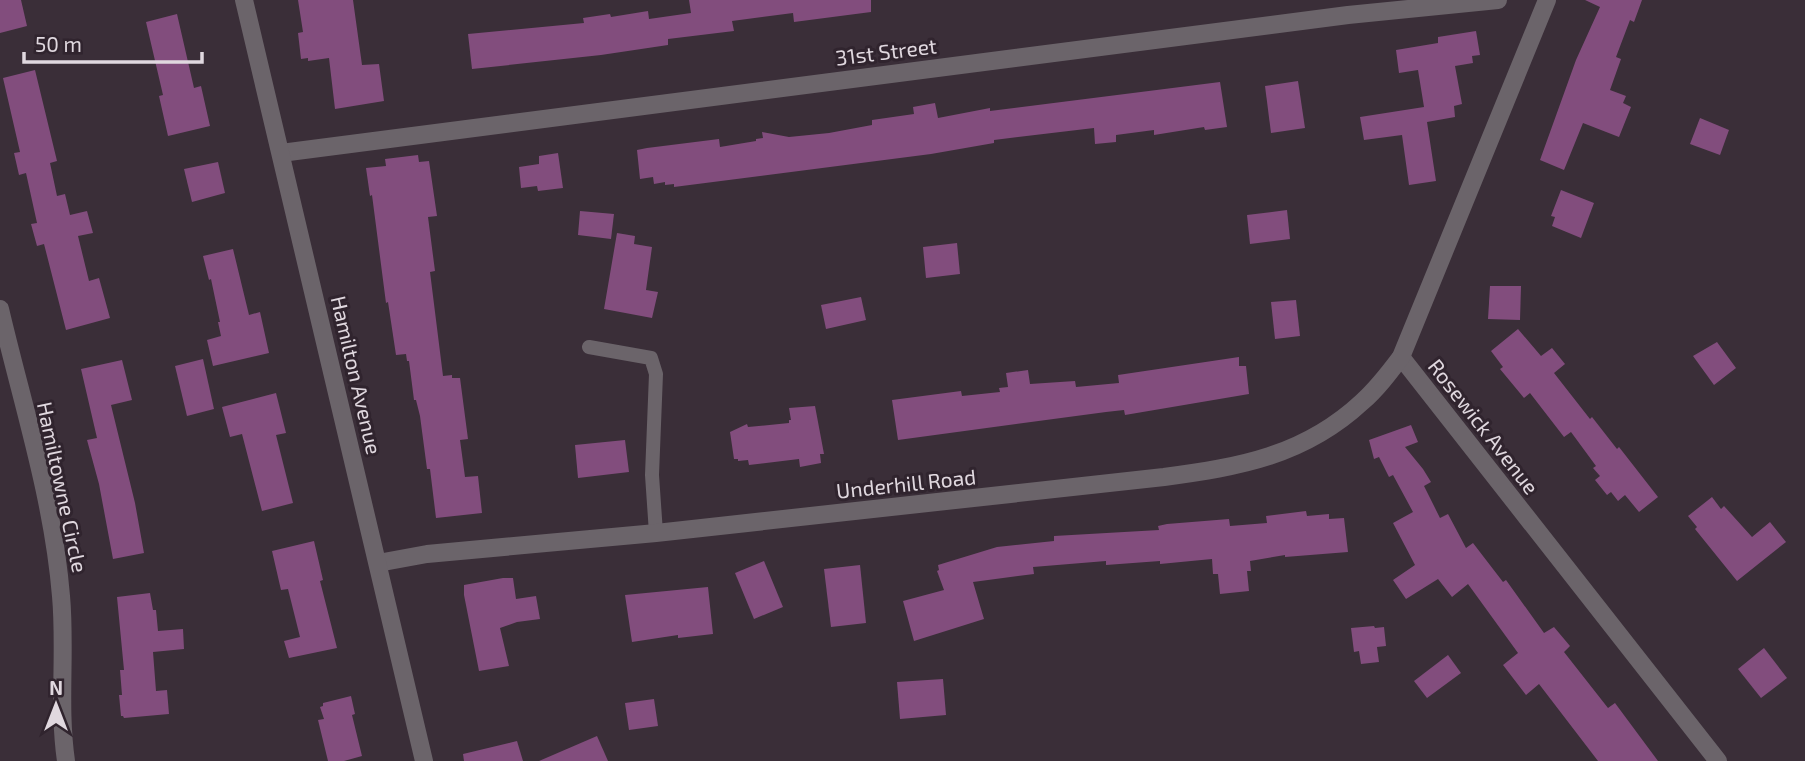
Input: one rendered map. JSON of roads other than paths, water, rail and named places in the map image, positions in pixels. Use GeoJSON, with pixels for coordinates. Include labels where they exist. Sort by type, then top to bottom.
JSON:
{"type":"FeatureCollection","features":[{"type":"Feature","properties":{"kind":"street","name":"Hamilton Avenue"},"geometry":{"type":"LineString","coordinates":[[244,0],[424,761]]}},
{"type":"Feature","properties":{"kind":"street","name":"31st Street"},"geometry":{"type":"LineString","coordinates":[[281,152],[1334,17],[1498,0]]}},
{"type":"Feature","properties":{"kind":"street","name":"Rosewick Avenue"},"geometry":{"type":"LineString","coordinates":[[1542,1],[1401,357],[1717,761]]}},
{"type":"Feature","properties":{"kind":"street","name":"Hamiltowne Circle"},"geometry":{"type":"LineString","coordinates":[[0,311],[48,507],[59,576],[66,761]]}},
{"type":"Feature","properties":{"kind":"street","name":"Underhill Road"},"geometry":{"type":"LineString","coordinates":[[379,563],[427,554],[656,533],[1164,477],[1242,465],[1286,451],[1340,420],[1363,402],[1401,357]]}},
{"type":"Feature","properties":{"kind":"lane"},"geometry":{"type":"LineString","coordinates":[[589,348],[651,358],[656,374],[652,475],[656,533]]}}]}
